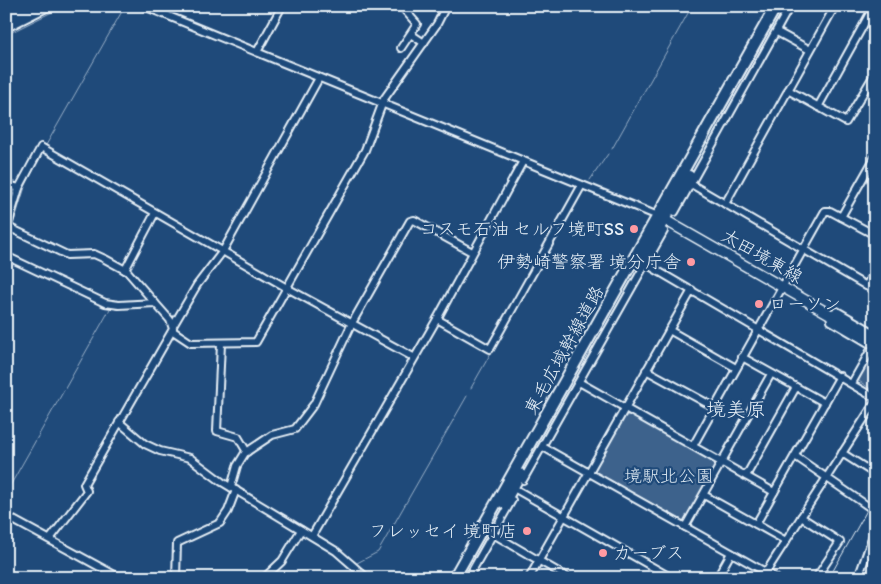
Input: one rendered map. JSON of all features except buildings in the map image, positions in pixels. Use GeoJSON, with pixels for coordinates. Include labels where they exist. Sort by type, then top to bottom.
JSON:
{"type":"FeatureCollection","features":[{"type":"Feature","properties":{"kind":"highway"},"geometry":{"type":"LineString","coordinates":[[6,18],[30,6]]}},
{"type":"Feature","properties":{"kind":"highway"},"geometry":{"type":"LineString","coordinates":[[6,26],[46,6]]}},
{"type":"Feature","properties":{"kind":"highway","name":"東毛広域幹線道路"},"geometry":{"type":"LineString","coordinates":[[454,578],[509,486],[661,218],[776,6]]}},
{"type":"Feature","properties":{"kind":"highway","name":"東毛広域幹線道路"},"geometry":{"type":"LineString","coordinates":[[461,578],[470,570],[497,521],[509,486],[553,422],[661,218],[711,136],[782,6]]}},
{"type":"Feature","properties":{"kind":"main road","name":"太田境東線"},"geometry":{"type":"LineString","coordinates":[[661,218],[830,314],[874,344]]}},
{"type":"Feature","properties":{"kind":"street"},"geometry":{"type":"LineString","coordinates":[[144,6],[661,218]]}},
{"type":"Feature","properties":{"kind":"street"},"geometry":{"type":"LineString","coordinates":[[257,52],[282,6]]}},
{"type":"Feature","properties":{"kind":"street"},"geometry":{"type":"LineString","coordinates":[[400,6],[416,21],[416,27],[412,35],[401,48]]}},
{"type":"Feature","properties":{"kind":"street"},"geometry":{"type":"LineString","coordinates":[[413,357],[287,288],[41,147],[20,188],[7,229],[67,255],[96,255],[124,270],[138,282],[173,329],[188,342],[221,344],[256,342],[287,288],[365,150],[382,103],[424,43],[446,6]]}},
{"type":"Feature","properties":{"kind":"street"},"geometry":{"type":"LineString","coordinates":[[675,212],[790,6]]}},
{"type":"Feature","properties":{"kind":"street"},"geometry":{"type":"LineString","coordinates":[[724,204],[835,6]]}},
{"type":"Feature","properties":{"kind":"street"},"geometry":{"type":"LineString","coordinates":[[818,107],[873,7]]}},
{"type":"Feature","properties":{"kind":"street"},"geometry":{"type":"LineString","coordinates":[[777,32],[810,50]]}},
{"type":"Feature","properties":{"kind":"street"},"geometry":{"type":"LineString","coordinates":[[412,35],[424,43]]}},
{"type":"Feature","properties":{"kind":"street"},"geometry":{"type":"LineString","coordinates":[[788,90],[846,122],[875,73]]}},
{"type":"Feature","properties":{"kind":"street"},"geometry":{"type":"LineString","coordinates":[[50,539],[87,491],[84,484],[197,285],[223,250],[319,78]]}},
{"type":"Feature","properties":{"kind":"street"},"geometry":{"type":"LineString","coordinates":[[711,136],[722,129]]}},
{"type":"Feature","properties":{"kind":"street"},"geometry":{"type":"LineString","coordinates":[[841,217],[875,157]]}},
{"type":"Feature","properties":{"kind":"street"},"geometry":{"type":"LineString","coordinates":[[312,536],[436,319],[523,161]]}},
{"type":"Feature","properties":{"kind":"street"},"geometry":{"type":"LineString","coordinates":[[6,184],[20,188]]}},
{"type":"Feature","properties":{"kind":"street"},"geometry":{"type":"LineString","coordinates":[[691,184],[875,291]]}},
{"type":"Feature","properties":{"kind":"street"},"geometry":{"type":"LineString","coordinates":[[436,319],[490,349],[582,185]]}},
{"type":"Feature","properties":{"kind":"street"},"geometry":{"type":"LineString","coordinates":[[693,446],[825,211],[828,210],[875,236]]}},
{"type":"Feature","properties":{"kind":"street"},"geometry":{"type":"LineString","coordinates":[[124,270],[155,213]]}},
{"type":"Feature","properties":{"kind":"street"},"geometry":{"type":"LineString","coordinates":[[176,578],[178,543],[220,523],[228,511],[238,466],[247,452],[268,437],[293,430],[299,425],[320,392],[352,323],[411,220],[472,252]]}},
{"type":"Feature","properties":{"kind":"street"},"geometry":{"type":"LineString","coordinates":[[523,480],[543,447],[553,422],[579,382],[664,231]]}},
{"type":"Feature","properties":{"kind":"street"},"geometry":{"type":"LineString","coordinates":[[6,256],[105,303],[119,305],[155,303]]}},
{"type":"Feature","properties":{"kind":"street"},"geometry":{"type":"LineString","coordinates":[[646,264],[852,383],[875,400],[766,572]]}},
{"type":"Feature","properties":{"kind":"street"},"geometry":{"type":"LineString","coordinates":[[866,286],[875,271]]}},
{"type":"Feature","properties":{"kind":"street"},"geometry":{"type":"LineString","coordinates":[[626,298],[627,285]]}},
{"type":"Feature","properties":{"kind":"street"},"geometry":{"type":"LineString","coordinates":[[529,578],[692,290]]}},
{"type":"Feature","properties":{"kind":"street"},"geometry":{"type":"LineString","coordinates":[[830,314],[837,311],[875,333]]}},
{"type":"Feature","properties":{"kind":"street"},"geometry":{"type":"LineString","coordinates":[[670,330],[736,368]]}},
{"type":"Feature","properties":{"kind":"street"},"geometry":{"type":"LineString","coordinates":[[221,344],[217,431],[238,437],[247,452]]}},
{"type":"Feature","properties":{"kind":"street"},"geometry":{"type":"LineString","coordinates":[[852,383],[874,344]]}},
{"type":"Feature","properties":{"kind":"street"},"geometry":{"type":"LineString","coordinates":[[742,357],[825,403]]}},
{"type":"Feature","properties":{"kind":"street"},"geometry":{"type":"LineString","coordinates":[[646,370],[714,407]]}},
{"type":"Feature","properties":{"kind":"street"},"geometry":{"type":"LineString","coordinates":[[685,528],[772,374]]}},
{"type":"Feature","properties":{"kind":"street"},"geometry":{"type":"LineString","coordinates":[[756,524],[840,376]]}},
{"type":"Feature","properties":{"kind":"street"},"geometry":{"type":"LineString","coordinates":[[579,382],[774,492]]}},
{"type":"Feature","properties":{"kind":"street"},"geometry":{"type":"LineString","coordinates":[[746,476],[796,387]]}},
{"type":"Feature","properties":{"kind":"street"},"geometry":{"type":"LineString","coordinates":[[119,422],[150,447],[190,458],[234,488],[336,550],[367,578]]}},
{"type":"Feature","properties":{"kind":"street"},"geometry":{"type":"LineString","coordinates":[[543,447],[776,578]]}},
{"type":"Feature","properties":{"kind":"street"},"geometry":{"type":"LineString","coordinates":[[842,453],[875,474]]}},
{"type":"Feature","properties":{"kind":"street"},"geometry":{"type":"LineString","coordinates":[[795,456],[875,511]]}},
{"type":"Feature","properties":{"kind":"street"},"geometry":{"type":"LineString","coordinates":[[509,486],[672,578]]}},
{"type":"Feature","properties":{"kind":"street"},"geometry":{"type":"LineString","coordinates":[[704,495],[786,540]]}},
{"type":"Feature","properties":{"kind":"street"},"geometry":{"type":"LineString","coordinates":[[470,570],[493,534],[497,521],[512,500]]}},
{"type":"Feature","properties":{"kind":"street"},"geometry":{"type":"LineString","coordinates":[[6,516],[120,578]]}},
{"type":"Feature","properties":{"kind":"street"},"geometry":{"type":"LineString","coordinates":[[801,517],[840,542],[816,578]]}},
{"type":"Feature","properties":{"kind":"street"},"geometry":{"type":"LineString","coordinates":[[264,578],[282,561],[302,530]]}},
{"type":"Feature","properties":{"kind":"street"},"geometry":{"type":"LineString","coordinates":[[858,578],[875,530]]}},
{"type":"Feature","properties":{"kind":"street"},"geometry":{"type":"LineString","coordinates":[[493,534],[569,578]]}},
{"type":"Feature","properties":{"kind":"street"},"geometry":{"type":"LineString","coordinates":[[717,578],[731,553]]}},
{"type":"Feature","properties":{"kind":"green space"},"geometry":{"type":"Polygon","coordinates":[[[875,349],[875,392],[856,379],[875,349]]]}},
{"type":"Feature","properties":{"kind":"green space","name":"境駅北公園"},"geometry":{"type":"Polygon","coordinates":[[[629,415],[718,463],[686,522],[596,473],[595,468],[624,417],[629,415]]]}},
{"type":"Feature","properties":{"kind":"waterway"},"geometry":{"type":"LineString","coordinates":[[6,35],[64,6]]}},
{"type":"Feature","properties":{"kind":"waterway"},"geometry":{"type":"LineString","coordinates":[[45,147],[125,6]]}},
{"type":"Feature","properties":{"kind":"waterway"},"geometry":{"type":"LineString","coordinates":[[612,149],[692,6]]}},
{"type":"Feature","properties":{"kind":"waterway"},"geometry":{"type":"LineString","coordinates":[[13,225],[25,187],[43,151]]}},
{"type":"Feature","properties":{"kind":"waterway"},"geometry":{"type":"LineString","coordinates":[[590,180],[608,154]]}},
{"type":"Feature","properties":{"kind":"waterway"},"geometry":{"type":"LineString","coordinates":[[6,180],[17,183]]}},
{"type":"Feature","properties":{"kind":"waterway"},"geometry":{"type":"LineString","coordinates":[[556,238],[581,193]]}},
{"type":"Feature","properties":{"kind":"waterway"},"geometry":{"type":"LineString","coordinates":[[6,245],[11,231]]}},
{"type":"Feature","properties":{"kind":"waterway"},"geometry":{"type":"LineString","coordinates":[[517,307],[552,245]]}},
{"type":"Feature","properties":{"kind":"waterway"},"geometry":{"type":"LineString","coordinates":[[6,493],[110,309]]}},
{"type":"Feature","properties":{"kind":"waterway"},"geometry":{"type":"LineString","coordinates":[[471,388],[492,351]]}},
{"type":"Feature","properties":{"kind":"waterway"},"geometry":{"type":"LineString","coordinates":[[357,563],[378,552],[467,396]]}},
{"type":"Feature","properties":{"kind":"waterway"},"geometry":{"type":"LineString","coordinates":[[854,578],[874,517]]}},
{"type":"Feature","properties":{"kind":"waterway"},"geometry":{"type":"LineString","coordinates":[[348,578],[352,572]]}},
{"type":"Feature","properties":{"kind":"railway"},"geometry":{"type":"LineString","coordinates":[[829,578],[875,496]]}},
{"type":"Feature","properties":{"kind":"place","name":"コスモ石油 セルフ境町SS"},"geometry":{"type":"Point","coordinates":[634,229]}},
{"type":"Feature","properties":{"kind":"place","name":"伊勢崎警察署 境分庁舎"},"geometry":{"type":"Point","coordinates":[691,262]}},
{"type":"Feature","properties":{"kind":"place","name":"ローソン"},"geometry":{"type":"Point","coordinates":[759,304]}},
{"type":"Feature","properties":{"kind":"place","name":"フレッセイ 境町店"},"geometry":{"type":"Point","coordinates":[527,531]}},
{"type":"Feature","properties":{"kind":"place","name":"カーブス"},"geometry":{"type":"Point","coordinates":[603,553]}},
{"type":"Feature","properties":{"kind":"district","name":"境美原"},"geometry":{"type":"Point","coordinates":[736,409]}}]}
